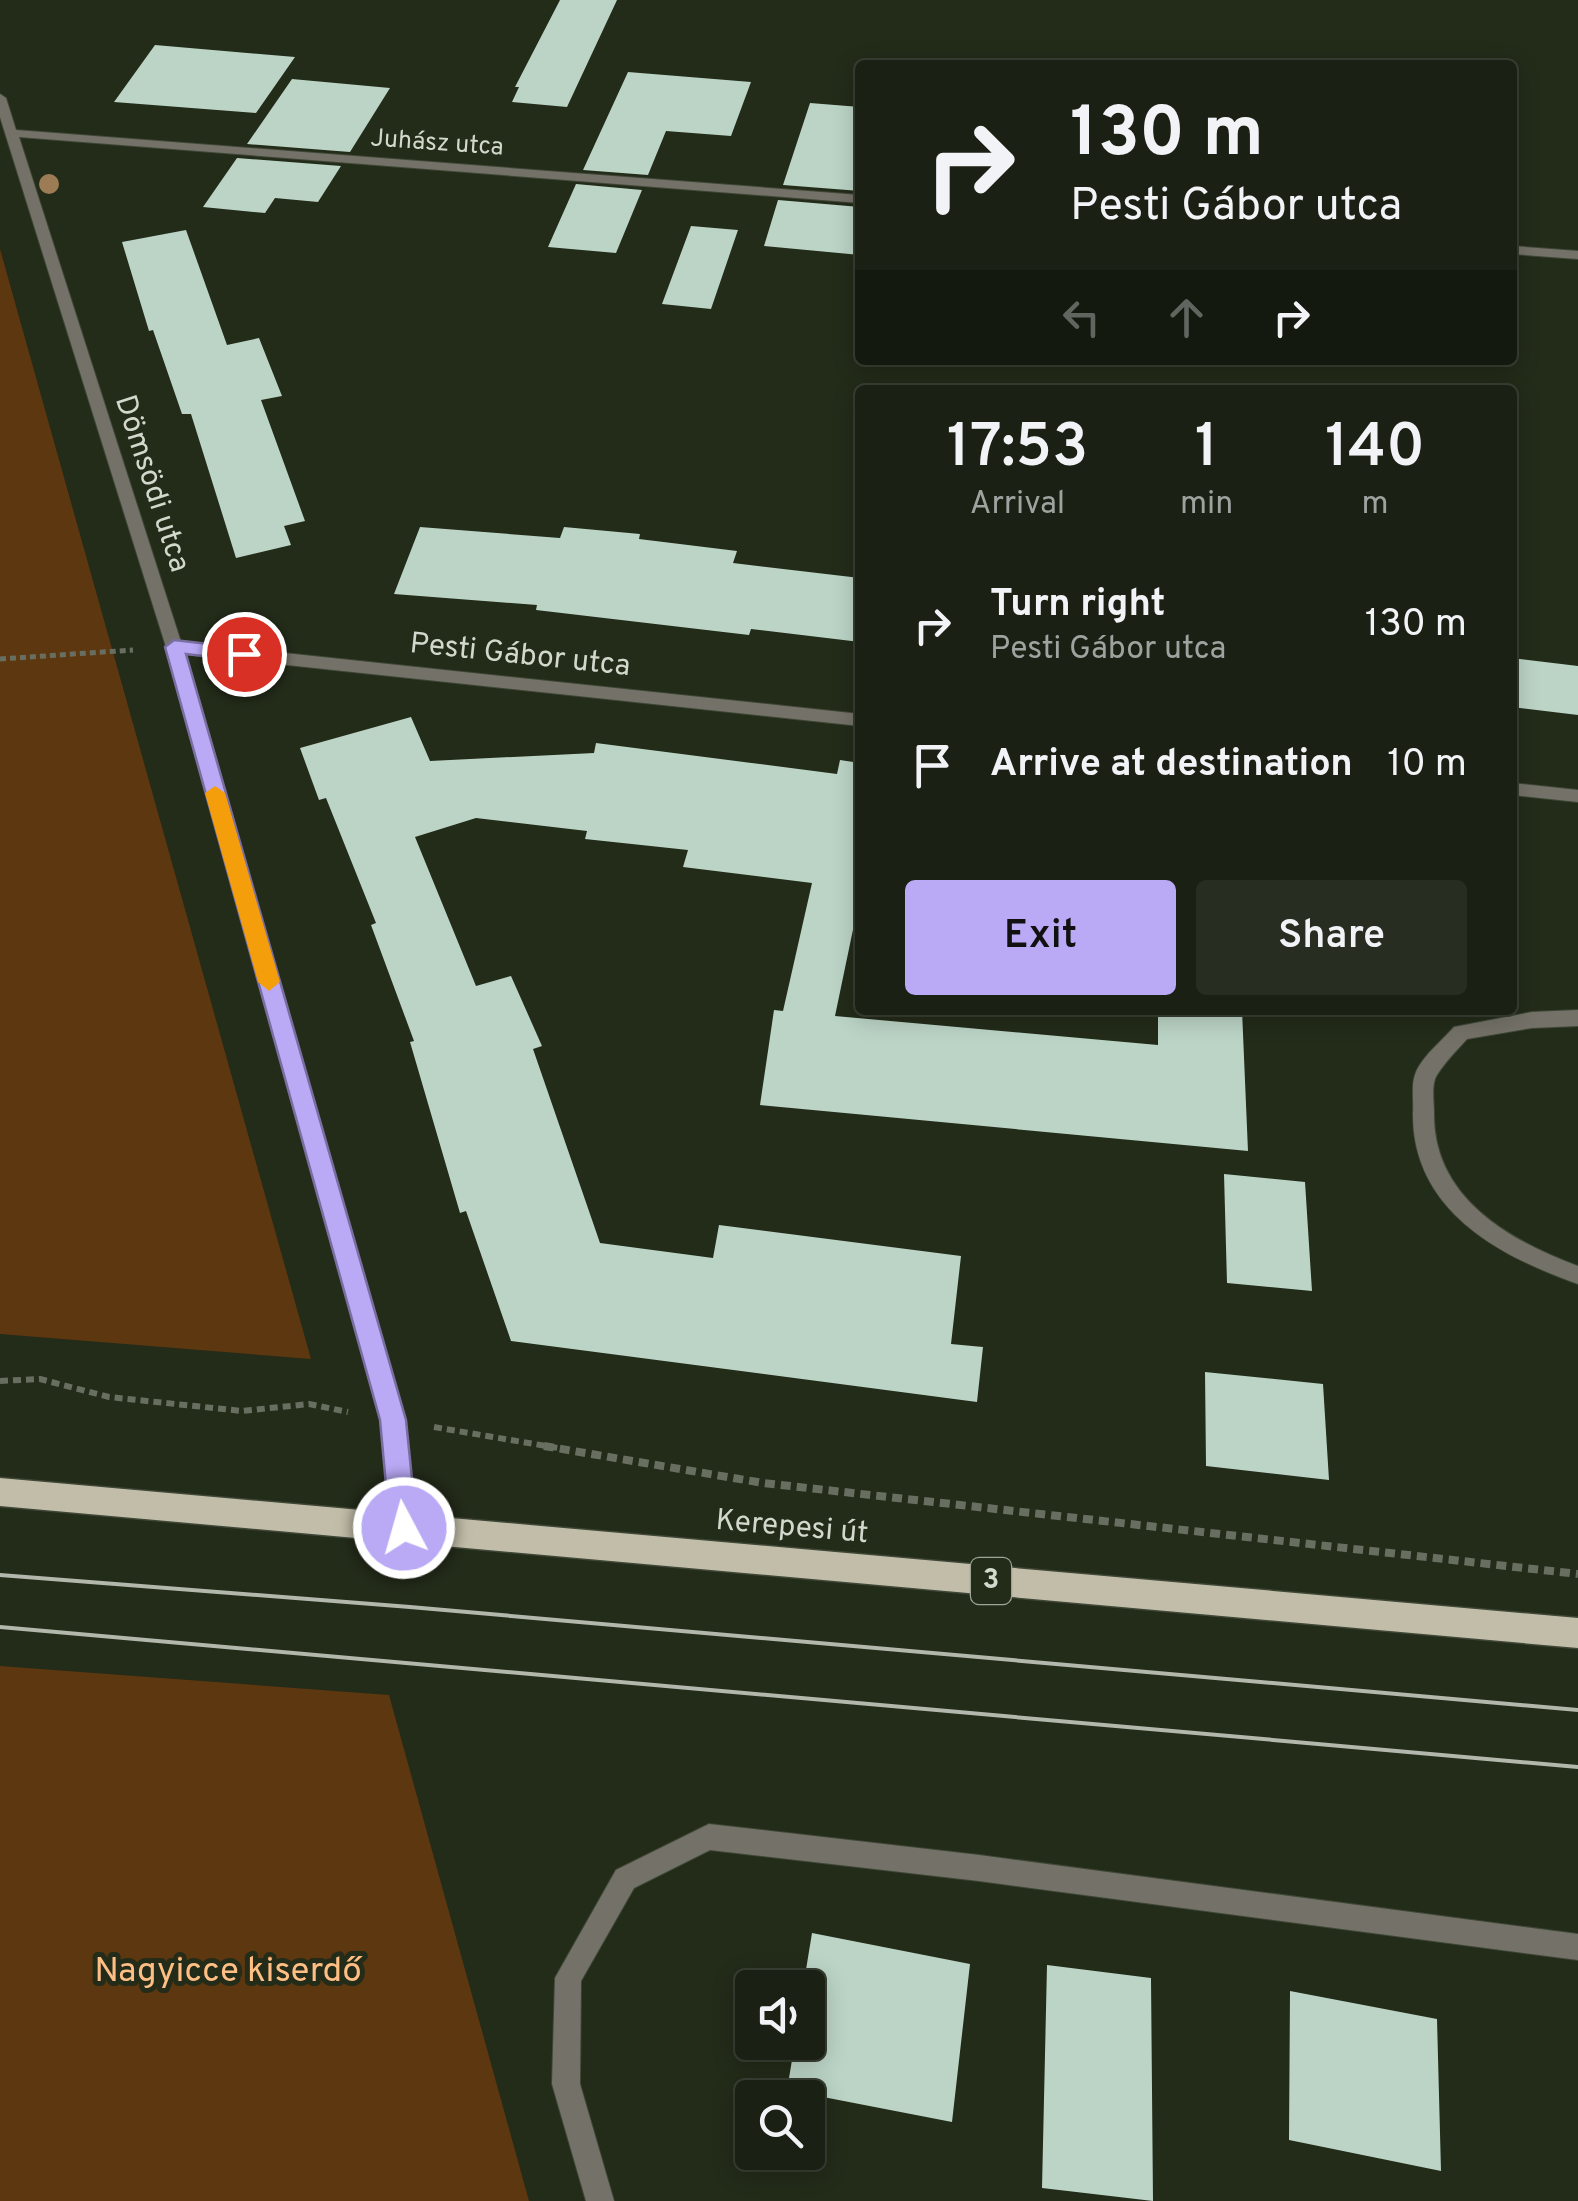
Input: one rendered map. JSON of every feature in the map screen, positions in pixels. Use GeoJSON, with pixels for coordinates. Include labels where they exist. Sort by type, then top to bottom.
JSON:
{"type":"FeatureCollection","features":[{"type":"Feature","properties":{"kind":"main road","name":"Kerepesi út"},"geometry":{"type":"LineString","coordinates":[[0,1492],[1578,1633]]}},
{"type":"Feature","properties":{"kind":"street","name":"Dömsödi utca"},"geometry":{"type":"LineString","coordinates":[[0,98],[174,647],[393,1420],[404,1528]]}},
{"type":"Feature","properties":{"kind":"street","name":"Juhász utca"},"geometry":{"type":"LineString","coordinates":[[11,133],[855,200]]}},
{"type":"Feature","properties":{"kind":"street"},"geometry":{"type":"LineString","coordinates":[[1517,250],[1578,256]]}},
{"type":"Feature","properties":{"kind":"street","name":"Pesti Gábor utca"},"geometry":{"type":"LineString","coordinates":[[174,647],[855,719]]}},
{"type":"Feature","properties":{"kind":"street"},"geometry":{"type":"LineString","coordinates":[[1517,790],[1578,796]]}},
{"type":"Feature","properties":{"kind":"street"},"geometry":{"type":"LineString","coordinates":[[1578,1018],[1532,1020],[1461,1032],[1424,1076],[1426,1145],[1458,1210],[1527,1258],[1578,1275]]}},
{"type":"Feature","properties":{"kind":"street"},"geometry":{"type":"LineString","coordinates":[[600,2201],[566,2084],[568,1978],[624,1879],[709,1837],[1578,1947]]}},
{"type":"Feature","properties":{"kind":"path"},"geometry":{"type":"LineString","coordinates":[[0,659],[174,647]]}},
{"type":"Feature","properties":{"kind":"path"},"geometry":{"type":"LineString","coordinates":[[0,1381],[40,1379],[109,1397],[242,1411],[309,1404],[763,1482],[1578,1574]]}},
{"type":"Feature","properties":{"kind":"green space"},"geometry":{"type":"Polygon","coordinates":[[[0,249],[311,1359],[0,1334],[0,249]]]}},
{"type":"Feature","properties":{"kind":"green space","name":"Nagyicce kiserdő"},"geometry":{"type":"Polygon","coordinates":[[[0,1666],[389,1695],[529,2201],[0,2201],[0,1666]]]}},
{"type":"Feature","properties":{"kind":"building"},"geometry":{"type":"Polygon","coordinates":[[[560,0],[617,0],[567,107],[512,102],[519,87],[515,87],[560,0]]]}},
{"type":"Feature","properties":{"kind":"building"},"geometry":{"type":"Polygon","coordinates":[[[155,45],[295,57],[256,113],[114,102],[155,45]]]}},
{"type":"Feature","properties":{"kind":"building"},"geometry":{"type":"Polygon","coordinates":[[[628,72],[751,82],[731,136],[666,131],[648,175],[583,170],[628,72]]]}},
{"type":"Feature","properties":{"kind":"building"},"geometry":{"type":"Polygon","coordinates":[[[292,79],[390,88],[350,152],[247,144],[292,79]]]}},
{"type":"Feature","properties":{"kind":"building"},"geometry":{"type":"Polygon","coordinates":[[[810,103],[855,107],[855,191],[783,185],[810,103]]]}},
{"type":"Feature","properties":{"kind":"building"},"geometry":{"type":"Polygon","coordinates":[[[237,158],[341,166],[318,202],[275,198],[265,213],[203,207],[237,158]]]}},
{"type":"Feature","properties":{"kind":"building"},"geometry":{"type":"Polygon","coordinates":[[[576,184],[642,190],[616,253],[548,247],[576,184]]]}},
{"type":"Feature","properties":{"kind":"building"},"geometry":{"type":"Polygon","coordinates":[[[778,200],[855,207],[855,255],[764,246],[778,200]]]}},
{"type":"Feature","properties":{"kind":"building"},"geometry":{"type":"Polygon","coordinates":[[[691,226],[738,230],[711,309],[662,304],[691,226]]]}},
{"type":"Feature","properties":{"kind":"building"},"geometry":{"type":"Polygon","coordinates":[[[186,230],[227,345],[259,338],[282,396],[261,400],[305,521],[284,526],[291,545],[236,558],[191,414],[182,414],[153,330],[149,331],[122,242],[186,230]]]}},
{"type":"Feature","properties":{"kind":"building"},"geometry":{"type":"Polygon","coordinates":[[[420,527],[560,538],[564,527],[640,534],[639,539],[737,551],[733,563],[855,577],[855,641],[751,629],[749,635],[536,610],[537,605],[394,594],[420,527]]]}},
{"type":"Feature","properties":{"kind":"building"},"geometry":{"type":"Polygon","coordinates":[[[1517,659],[1578,666],[1578,715],[1517,708],[1517,659]]]}},
{"type":"Feature","properties":{"kind":"building"},"geometry":{"type":"Polygon","coordinates":[[[411,717],[430,761],[594,753],[596,743],[837,774],[840,760],[855,762],[855,920],[835,1016],[1158,1045],[1158,1015],[1242,1015],[1248,1151],[760,1105],[774,1010],[783,1011],[812,883],[683,867],[688,850],[585,839],[587,831],[476,818],[415,837],[476,986],[511,976],[542,1046],[533,1049],[600,1243],[713,1258],[719,1225],[961,1256],[951,1344],[983,1347],[977,1402],[511,1341],[466,1211],[460,1213],[410,1042],[414,1041],[371,925],[376,923],[326,798],[319,800],[300,748],[411,717]]]}},
{"type":"Feature","properties":{"kind":"building"},"geometry":{"type":"Polygon","coordinates":[[[1224,1174],[1305,1182],[1312,1291],[1227,1283],[1224,1174]]]}},
{"type":"Feature","properties":{"kind":"building"},"geometry":{"type":"Polygon","coordinates":[[[1205,1372],[1323,1384],[1329,1480],[1206,1466],[1205,1372]]]}},
{"type":"Feature","properties":{"kind":"building"},"geometry":{"type":"Polygon","coordinates":[[[812,1933],[970,1964],[952,2122],[825,2097],[825,2080],[789,2080],[792,2060],[825,2060],[825,1970],[806,1970],[812,1933]]]}},
{"type":"Feature","properties":{"kind":"building"},"geometry":{"type":"Polygon","coordinates":[[[1047,1965],[1151,1978],[1153,2201],[1042,2188],[1047,1965]]]}},
{"type":"Feature","properties":{"kind":"building"},"geometry":{"type":"Polygon","coordinates":[[[1290,1991],[1437,2019],[1441,2171],[1289,2140],[1290,1991]]]}},
{"type":"Feature","properties":{"kind":"tram line"},"geometry":{"type":"LineString","coordinates":[[0,1575],[410,1607],[1578,1710]]}},
{"type":"Feature","properties":{"kind":"tram line"},"geometry":{"type":"LineString","coordinates":[[0,1627],[1578,1767]]}},
{"type":"Feature","properties":{"kind":"slow traffic"},"geometry":{"type":"LineString","coordinates":[[215,793],[269,982]]}},
{"type":"Feature","properties":{"kind":"route"},"geometry":{"type":"LineString","coordinates":[[244,654],[174,647],[393,1420],[404,1528]]}}]}
